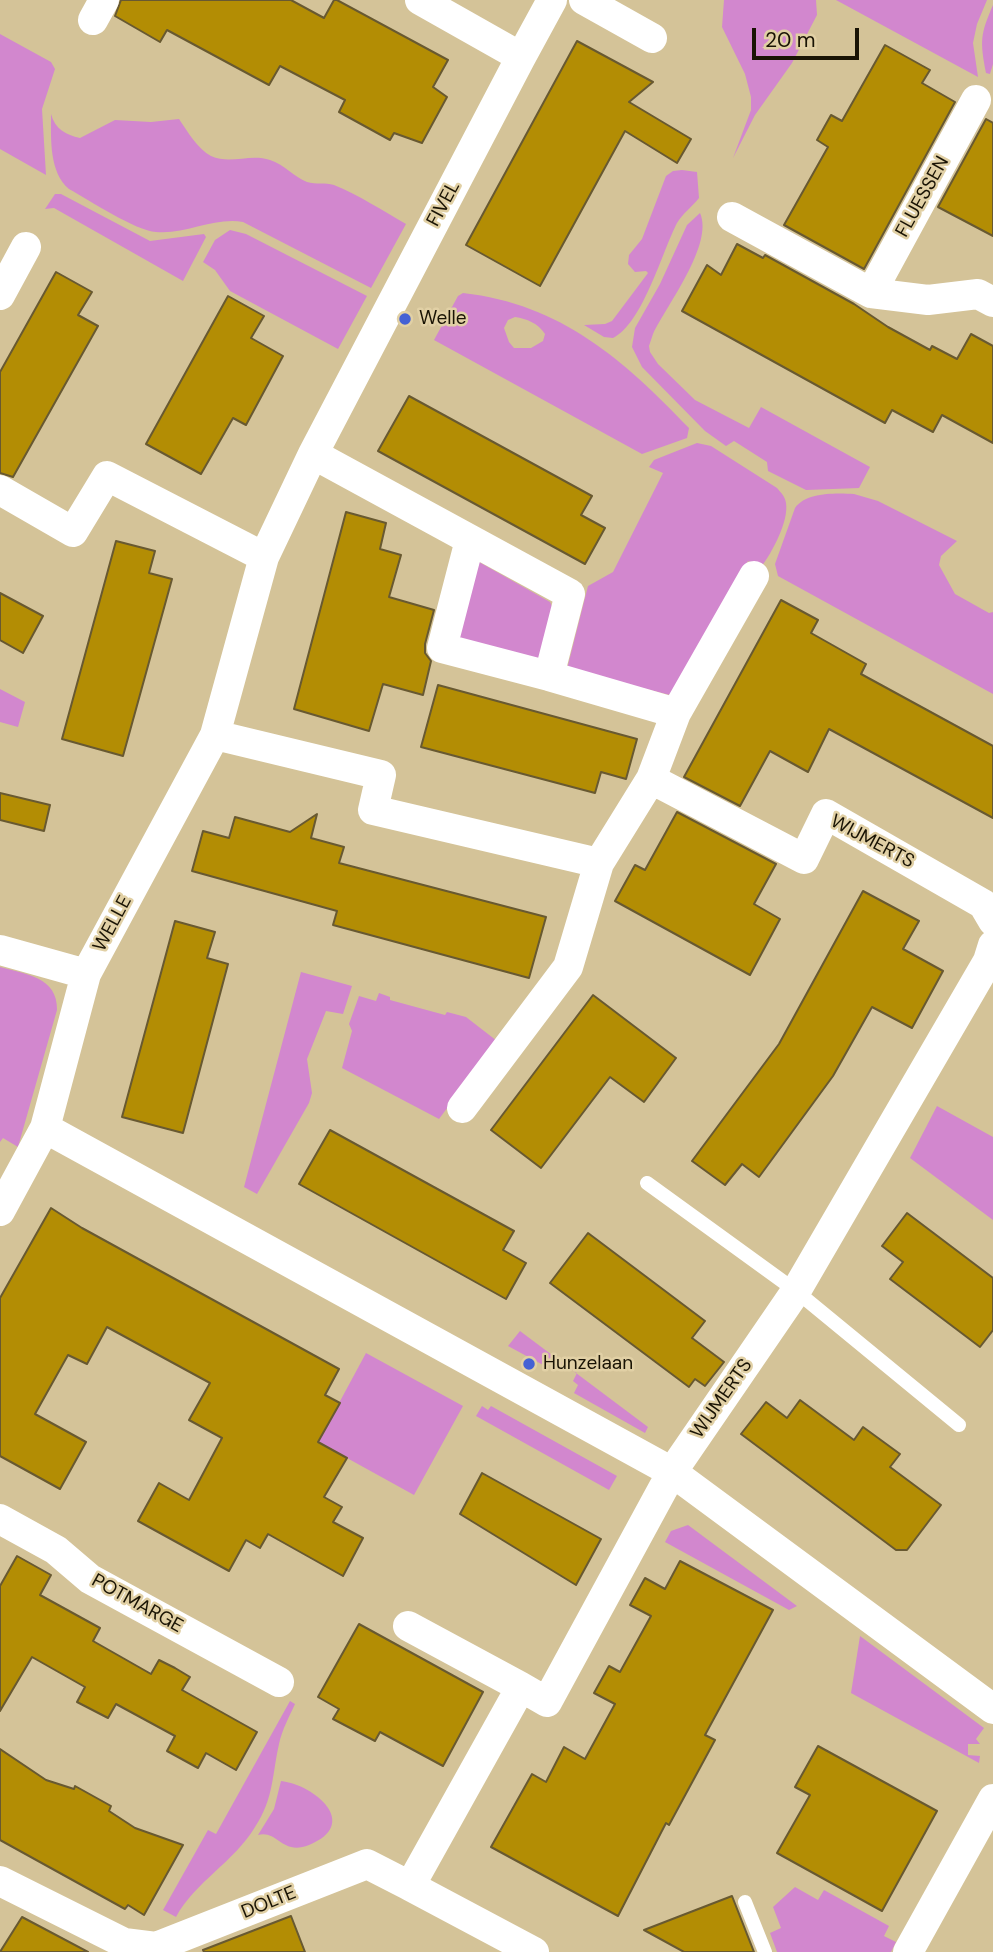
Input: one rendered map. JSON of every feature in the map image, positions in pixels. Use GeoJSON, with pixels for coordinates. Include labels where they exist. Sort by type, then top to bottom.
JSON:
{"type":"FeatureCollection","features":[{"type":"Feature","properties":{"kind":"street"},"geometry":{"type":"LineString","coordinates":[[420,0],[521,57],[552,0]]}},
{"type":"Feature","properties":{"kind":"street"},"geometry":{"type":"LineString","coordinates":[[584,0],[653,38]]}},
{"type":"Feature","properties":{"kind":"street","name":"FIVEL"},"geometry":{"type":"LineString","coordinates":[[313,454],[521,57]]}},
{"type":"Feature","properties":{"kind":"street","name":"FLUESSEN"},"geometry":{"type":"LineString","coordinates":[[871,293],[976,100]]}},
{"type":"Feature","properties":{"kind":"street"},"geometry":{"type":"LineString","coordinates":[[732,217],[871,293],[928,300],[978,295],[993,302]]}},
{"type":"Feature","properties":{"kind":"street"},"geometry":{"type":"LineString","coordinates":[[0,295],[26,247]]}},
{"type":"Feature","properties":{"kind":"street"},"geometry":{"type":"LineString","coordinates":[[313,454],[570,594],[549,676]]}},
{"type":"Feature","properties":{"kind":"street","name":"WELLE"},"geometry":{"type":"LineString","coordinates":[[46,1128],[86,974],[215,735],[264,557],[313,454]]}},
{"type":"Feature","properties":{"kind":"street"},"geometry":{"type":"LineString","coordinates":[[0,490],[73,532],[107,477],[264,557]]}},
{"type":"Feature","properties":{"kind":"street"},"geometry":{"type":"LineString","coordinates":[[470,540],[442,649],[549,676],[676,713]]}},
{"type":"Feature","properties":{"kind":"street"},"geometry":{"type":"LineString","coordinates":[[462,1108],[568,967],[599,863],[651,779],[676,713],[754,576]]}},
{"type":"Feature","properties":{"kind":"street"},"geometry":{"type":"LineString","coordinates":[[215,735],[381,775],[373,810],[599,863]]}},
{"type":"Feature","properties":{"kind":"street","name":"WIJMERTS"},"geometry":{"type":"LineString","coordinates":[[651,779],[804,859],[826,814],[983,904],[993,921]]}},
{"type":"Feature","properties":{"kind":"street","name":"WIJMERTS"},"geometry":{"type":"LineString","coordinates":[[672,1472],[796,1291],[988,961],[993,945]]}},
{"type":"Feature","properties":{"kind":"street"},"geometry":{"type":"LineString","coordinates":[[0,950],[86,974]]}},
{"type":"Feature","properties":{"kind":"street"},"geometry":{"type":"LineString","coordinates":[[2,1202],[46,1128],[672,1472],[993,1709]]}},
{"type":"Feature","properties":{"kind":"street"},"geometry":{"type":"LineString","coordinates":[[408,1626],[547,1702],[672,1472]]}},
{"type":"Feature","properties":{"kind":"street","name":"POTMARGE"},"geometry":{"type":"LineString","coordinates":[[0,1519],[56,1550],[90,1579],[279,1682]]}},
{"type":"Feature","properties":{"kind":"street"},"geometry":{"type":"LineString","coordinates":[[410,1886],[521,1688]]}},
{"type":"Feature","properties":{"kind":"street"},"geometry":{"type":"LineString","coordinates":[[908,1952],[993,1799]]}},
{"type":"Feature","properties":{"kind":"street","name":"DOLTE"},"geometry":{"type":"LineString","coordinates":[[0,1881],[124,1943],[156,1947],[368,1864],[534,1952]]}},
{"type":"Feature","properties":{"kind":"lane"},"geometry":{"type":"LineString","coordinates":[[647,1183],[796,1291],[959,1425]]}},
{"type":"Feature","properties":{"kind":"lane"},"geometry":{"type":"LineString","coordinates":[[745,1902],[765,1952]]}},
{"type":"Feature","properties":{"kind":"shaded area"},"geometry":{"type":"Polygon","coordinates":[[[724,0],[816,0],[817,15],[792,63],[755,115],[733,158],[751,110],[751,97],[745,74],[722,27],[724,0]]]}},
{"type":"Feature","properties":{"kind":"shaded area"},"geometry":{"type":"Polygon","coordinates":[[[836,0],[987,0],[973,43],[978,77],[836,0]]]}},
{"type":"Feature","properties":{"kind":"shaded area"},"geometry":{"type":"Polygon","coordinates":[[[993,5],[993,64],[990,74],[986,73],[982,38],[993,5]]]}},
{"type":"Feature","properties":{"kind":"shaded area"},"geometry":{"type":"Polygon","coordinates":[[[0,34],[51,62],[55,69],[42,109],[46,175],[0,149],[0,34]]]}},
{"type":"Feature","properties":{"kind":"shaded area"},"geometry":{"type":"Polygon","coordinates":[[[51,114],[55,124],[62,130],[80,138],[115,120],[151,122],[179,119],[197,144],[211,156],[270,160],[307,182],[331,184],[343,189],[406,224],[371,288],[243,222],[221,222],[167,232],[147,230],[100,207],[62,182],[52,154],[51,114]]]}},
{"type":"Feature","properties":{"kind":"shaded area"},"geometry":{"type":"Polygon","coordinates":[[[673,171],[697,172],[699,198],[677,223],[651,286],[634,318],[613,338],[604,337],[584,325],[612,321],[648,273],[635,272],[628,264],[629,255],[642,239],[666,176],[673,171]]]}},
{"type":"Feature","properties":{"kind":"shaded area"},"geometry":{"type":"Polygon","coordinates":[[[55,194],[61,194],[150,241],[204,234],[206,237],[183,281],[54,208],[45,209],[55,194]]]}},
{"type":"Feature","properties":{"kind":"shaded area"},"geometry":{"type":"Polygon","coordinates":[[[700,213],[703,226],[701,241],[687,274],[653,334],[650,352],[658,364],[695,400],[749,428],[761,407],[870,467],[859,488],[806,490],[768,471],[767,462],[734,441],[726,446],[705,431],[642,367],[632,347],[635,328],[660,284],[687,225],[700,213]]]}},
{"type":"Feature","properties":{"kind":"shaded area"},"geometry":{"type":"Polygon","coordinates":[[[230,230],[246,234],[367,296],[338,349],[230,291],[215,270],[203,262],[215,240],[230,230]]]}},
{"type":"Feature","properties":{"kind":"shaded area"},"geometry":{"type":"Polygon","coordinates":[[[463,293],[498,299],[531,309],[588,339],[615,358],[665,403],[689,428],[687,438],[642,454],[434,340],[458,296],[463,293]],[[515,317],[508,320],[504,328],[514,348],[531,348],[543,341],[545,334],[539,327],[515,317]]]}},
{"type":"Feature","properties":{"kind":"shaded area"},"geometry":{"type":"Polygon","coordinates":[[[697,443],[711,446],[777,488],[785,498],[785,519],[770,554],[761,567],[748,561],[674,696],[567,669],[588,586],[613,572],[663,473],[649,467],[654,460],[697,443]]]}},
{"type":"Feature","properties":{"kind":"shaded area"},"geometry":{"type":"Polygon","coordinates":[[[854,494],[878,501],[957,541],[941,556],[939,565],[955,594],[989,613],[993,612],[993,694],[778,576],[775,564],[795,508],[814,496],[854,494]]]}},
{"type":"Feature","properties":{"kind":"shaded area"},"geometry":{"type":"Polygon","coordinates":[[[479,562],[550,602],[553,608],[543,666],[457,643],[479,562]]]}},
{"type":"Feature","properties":{"kind":"shaded area"},"geometry":{"type":"Polygon","coordinates":[[[0,689],[25,702],[18,727],[0,722],[0,689]]]}},
{"type":"Feature","properties":{"kind":"shaded area"},"geometry":{"type":"Polygon","coordinates":[[[0,967],[38,979],[52,990],[56,999],[57,1010],[18,1147],[3,1138],[0,1142],[0,967]]]}},
{"type":"Feature","properties":{"kind":"shaded area"},"geometry":{"type":"Polygon","coordinates":[[[301,972],[352,986],[343,1014],[326,1011],[307,1059],[312,1093],[309,1103],[257,1194],[244,1187],[301,972]]]}},
{"type":"Feature","properties":{"kind":"shaded area"},"geometry":{"type":"Polygon","coordinates":[[[379,993],[390,997],[390,1000],[445,1015],[447,1012],[466,1017],[497,1041],[439,1119],[342,1068],[352,1031],[349,1024],[359,996],[376,1001],[379,993]]]}},
{"type":"Feature","properties":{"kind":"shaded area"},"geometry":{"type":"Polygon","coordinates":[[[937,1106],[993,1137],[993,1220],[910,1158],[937,1106]]]}},
{"type":"Feature","properties":{"kind":"shaded area"},"geometry":{"type":"Polygon","coordinates":[[[520,1331],[573,1371],[550,1358],[545,1366],[508,1346],[520,1331]]]}},
{"type":"Feature","properties":{"kind":"shaded area"},"geometry":{"type":"Polygon","coordinates":[[[366,1353],[463,1406],[414,1495],[318,1442],[366,1353]]]}},
{"type":"Feature","properties":{"kind":"shaded area"},"geometry":{"type":"Polygon","coordinates":[[[577,1374],[648,1427],[645,1433],[574,1393],[578,1385],[573,1381],[577,1374]]]}},
{"type":"Feature","properties":{"kind":"shaded area"},"geometry":{"type":"Polygon","coordinates":[[[482,1406],[488,1410],[491,1406],[617,1476],[609,1490],[476,1416],[482,1406]]]}},
{"type":"Feature","properties":{"kind":"shaded area"},"geometry":{"type":"Polygon","coordinates":[[[688,1525],[797,1606],[789,1610],[665,1542],[671,1531],[688,1525]]]}},
{"type":"Feature","properties":{"kind":"shaded area"},"geometry":{"type":"Polygon","coordinates":[[[860,1636],[984,1728],[976,1739],[980,1744],[968,1744],[968,1755],[980,1756],[979,1763],[851,1693],[860,1636]]]}},
{"type":"Feature","properties":{"kind":"shaded area"},"geometry":{"type":"Polygon","coordinates":[[[290,1701],[295,1704],[280,1739],[266,1806],[255,1827],[236,1851],[193,1893],[176,1917],[163,1910],[208,1830],[216,1834],[290,1701]]]}},
{"type":"Feature","properties":{"kind":"shaded area"},"geometry":{"type":"Polygon","coordinates":[[[281,1781],[294,1784],[319,1797],[332,1817],[331,1827],[324,1836],[309,1845],[292,1847],[271,1836],[258,1835],[274,1809],[281,1781]]]}},
{"type":"Feature","properties":{"kind":"shaded area"},"geometry":{"type":"Polygon","coordinates":[[[795,1887],[818,1900],[824,1890],[889,1926],[884,1936],[896,1942],[891,1952],[777,1952],[770,1933],[781,1928],[773,1907],[795,1887]]]}},
{"type":"Feature","properties":{"kind":"building"},"geometry":{"type":"Polygon","coordinates":[[[121,0],[291,0],[324,18],[334,0],[337,0],[448,60],[433,87],[447,97],[422,143],[394,133],[390,140],[339,112],[345,100],[280,66],[269,85],[167,30],[160,42],[115,16],[121,0]]]}},
{"type":"Feature","properties":{"kind":"building"},"geometry":{"type":"Polygon","coordinates":[[[577,41],[653,82],[629,102],[691,139],[677,163],[625,131],[540,286],[466,245],[577,41]]]}},
{"type":"Feature","properties":{"kind":"building"},"geometry":{"type":"Polygon","coordinates":[[[885,45],[930,70],[922,83],[955,102],[864,269],[784,225],[828,147],[817,140],[831,115],[842,121],[885,45]]]}},
{"type":"Feature","properties":{"kind":"building"},"geometry":{"type":"Polygon","coordinates":[[[986,119],[993,123],[993,236],[938,207],[986,119]]]}},
{"type":"Feature","properties":{"kind":"building"},"geometry":{"type":"Polygon","coordinates":[[[737,244],[763,258],[765,255],[930,350],[932,346],[957,359],[971,334],[993,346],[993,443],[942,415],[933,432],[892,410],[885,423],[682,311],[707,265],[721,275],[737,244]]]}},
{"type":"Feature","properties":{"kind":"building"},"geometry":{"type":"Polygon","coordinates":[[[56,272],[92,292],[78,315],[98,326],[13,477],[0,473],[0,372],[56,272]]]}},
{"type":"Feature","properties":{"kind":"building"},"geometry":{"type":"Polygon","coordinates":[[[228,296],[264,316],[251,338],[283,356],[246,425],[233,418],[201,474],[146,444],[228,296]]]}},
{"type":"Feature","properties":{"kind":"building"},"geometry":{"type":"Polygon","coordinates":[[[409,396],[592,496],[581,515],[605,528],[585,564],[378,451],[409,396]]]}},
{"type":"Feature","properties":{"kind":"building"},"geometry":{"type":"Polygon","coordinates":[[[346,512],[386,523],[380,549],[401,555],[389,597],[434,610],[425,644],[425,653],[431,661],[423,695],[383,684],[369,731],[294,709],[346,512]]]}},
{"type":"Feature","properties":{"kind":"building"},"geometry":{"type":"Polygon","coordinates":[[[116,541],[155,551],[149,573],[172,579],[123,756],[62,739],[116,541]]]}},
{"type":"Feature","properties":{"kind":"building"},"geometry":{"type":"Polygon","coordinates":[[[0,593],[43,616],[23,653],[0,640],[0,593]]]}},
{"type":"Feature","properties":{"kind":"building"},"geometry":{"type":"Polygon","coordinates":[[[781,600],[818,620],[811,633],[866,664],[861,674],[993,746],[993,818],[829,729],[808,772],[770,751],[740,806],[684,777],[781,600]]]}},
{"type":"Feature","properties":{"kind":"building"},"geometry":{"type":"Polygon","coordinates":[[[438,685],[637,739],[626,779],[601,772],[595,793],[421,747],[438,685]]]}},
{"type":"Feature","properties":{"kind":"building"},"geometry":{"type":"Polygon","coordinates":[[[0,793],[50,805],[44,831],[0,820],[0,793]]]}},
{"type":"Feature","properties":{"kind":"building"},"geometry":{"type":"Polygon","coordinates":[[[677,812],[776,864],[754,904],[780,919],[750,975],[615,901],[635,865],[645,870],[677,812]]]}},
{"type":"Feature","properties":{"kind":"building"},"geometry":{"type":"Polygon","coordinates":[[[317,814],[311,838],[344,847],[339,863],[546,917],[529,978],[333,925],[337,911],[192,871],[203,831],[229,838],[235,817],[290,832],[317,814]]]}},
{"type":"Feature","properties":{"kind":"building"},"geometry":{"type":"Polygon","coordinates":[[[863,891],[919,921],[903,949],[943,971],[912,1028],[872,1007],[833,1076],[759,1177],[742,1164],[725,1185],[692,1161],[779,1044],[863,891]]]}},
{"type":"Feature","properties":{"kind":"building"},"geometry":{"type":"Polygon","coordinates":[[[175,921],[215,932],[207,958],[228,964],[183,1133],[122,1117],[175,921]]]}},
{"type":"Feature","properties":{"kind":"building"},"geometry":{"type":"Polygon","coordinates":[[[593,995],[676,1058],[644,1102],[610,1077],[541,1168],[491,1130],[593,995]]]}},
{"type":"Feature","properties":{"kind":"building"},"geometry":{"type":"Polygon","coordinates":[[[330,1130],[514,1231],[503,1250],[526,1263],[506,1299],[299,1184],[330,1130]]]}},
{"type":"Feature","properties":{"kind":"building"},"geometry":{"type":"Polygon","coordinates":[[[51,1208],[82,1228],[339,1369],[325,1395],[340,1403],[318,1442],[347,1458],[324,1497],[342,1507],[333,1522],[363,1538],[343,1576],[268,1534],[260,1548],[246,1540],[229,1571],[138,1521],[159,1483],[189,1500],[222,1438],[189,1420],[210,1383],[107,1327],[87,1364],[68,1355],[35,1414],[86,1442],[60,1489],[0,1456],[0,1298],[51,1208]]]}},
{"type":"Feature","properties":{"kind":"building"},"geometry":{"type":"Polygon","coordinates":[[[907,1213],[993,1278],[993,1330],[980,1347],[890,1279],[903,1262],[882,1246],[907,1213]]]}},
{"type":"Feature","properties":{"kind":"building"},"geometry":{"type":"Polygon","coordinates":[[[588,1233],[705,1321],[692,1338],[724,1362],[705,1386],[695,1379],[689,1387],[550,1283],[588,1233]]]}},
{"type":"Feature","properties":{"kind":"building"},"geometry":{"type":"Polygon","coordinates":[[[800,1400],[854,1440],[863,1427],[900,1454],[890,1467],[941,1505],[907,1550],[896,1550],[741,1434],[766,1402],[787,1418],[800,1400]]]}},
{"type":"Feature","properties":{"kind":"building"},"geometry":{"type":"Polygon","coordinates":[[[482,1473],[601,1539],[576,1585],[460,1514],[482,1473]]]}},
{"type":"Feature","properties":{"kind":"building"},"geometry":{"type":"Polygon","coordinates":[[[17,1556],[51,1575],[40,1595],[100,1628],[93,1641],[151,1674],[159,1660],[175,1668],[190,1677],[182,1690],[257,1732],[236,1770],[206,1753],[198,1768],[167,1751],[175,1736],[116,1704],[108,1718],[77,1702],[85,1687],[32,1657],[0,1711],[0,1586],[17,1556]]]}},
{"type":"Feature","properties":{"kind":"building"},"geometry":{"type":"Polygon","coordinates":[[[680,1561],[773,1610],[705,1735],[715,1740],[669,1825],[666,1823],[618,1916],[491,1847],[532,1774],[546,1782],[564,1747],[585,1759],[615,1704],[594,1693],[609,1666],[620,1672],[651,1616],[630,1605],[645,1578],[665,1589],[680,1561]]]}},
{"type":"Feature","properties":{"kind":"building"},"geometry":{"type":"Polygon","coordinates":[[[359,1624],[483,1692],[443,1766],[380,1732],[375,1741],[333,1719],[339,1709],[318,1697],[359,1624]]]}},
{"type":"Feature","properties":{"kind":"building"},"geometry":{"type":"Polygon","coordinates":[[[818,1746],[937,1811],[882,1911],[777,1853],[810,1795],[795,1787],[818,1746]]]}},
{"type":"Feature","properties":{"kind":"building"},"geometry":{"type":"Polygon","coordinates":[[[0,1749],[46,1780],[74,1789],[75,1786],[111,1806],[109,1811],[135,1828],[183,1845],[144,1915],[128,1905],[125,1909],[0,1840],[0,1749]]]}},
{"type":"Feature","properties":{"kind":"building"},"geometry":{"type":"Polygon","coordinates":[[[732,1896],[754,1952],[684,1952],[644,1930],[732,1896]]]}},
{"type":"Feature","properties":{"kind":"building"},"geometry":{"type":"Polygon","coordinates":[[[291,1916],[305,1952],[203,1950],[291,1916]]]}},
{"type":"Feature","properties":{"kind":"building"},"geometry":{"type":"Polygon","coordinates":[[[22,1917],[88,1952],[0,1952],[22,1917]]]}},
{"type":"Feature","properties":{"kind":"place","name":"Welle"},"geometry":{"type":"Point","coordinates":[405,319]}},
{"type":"Feature","properties":{"kind":"place","name":"Hunzelaan"},"geometry":{"type":"Point","coordinates":[529,1364]}}]}
